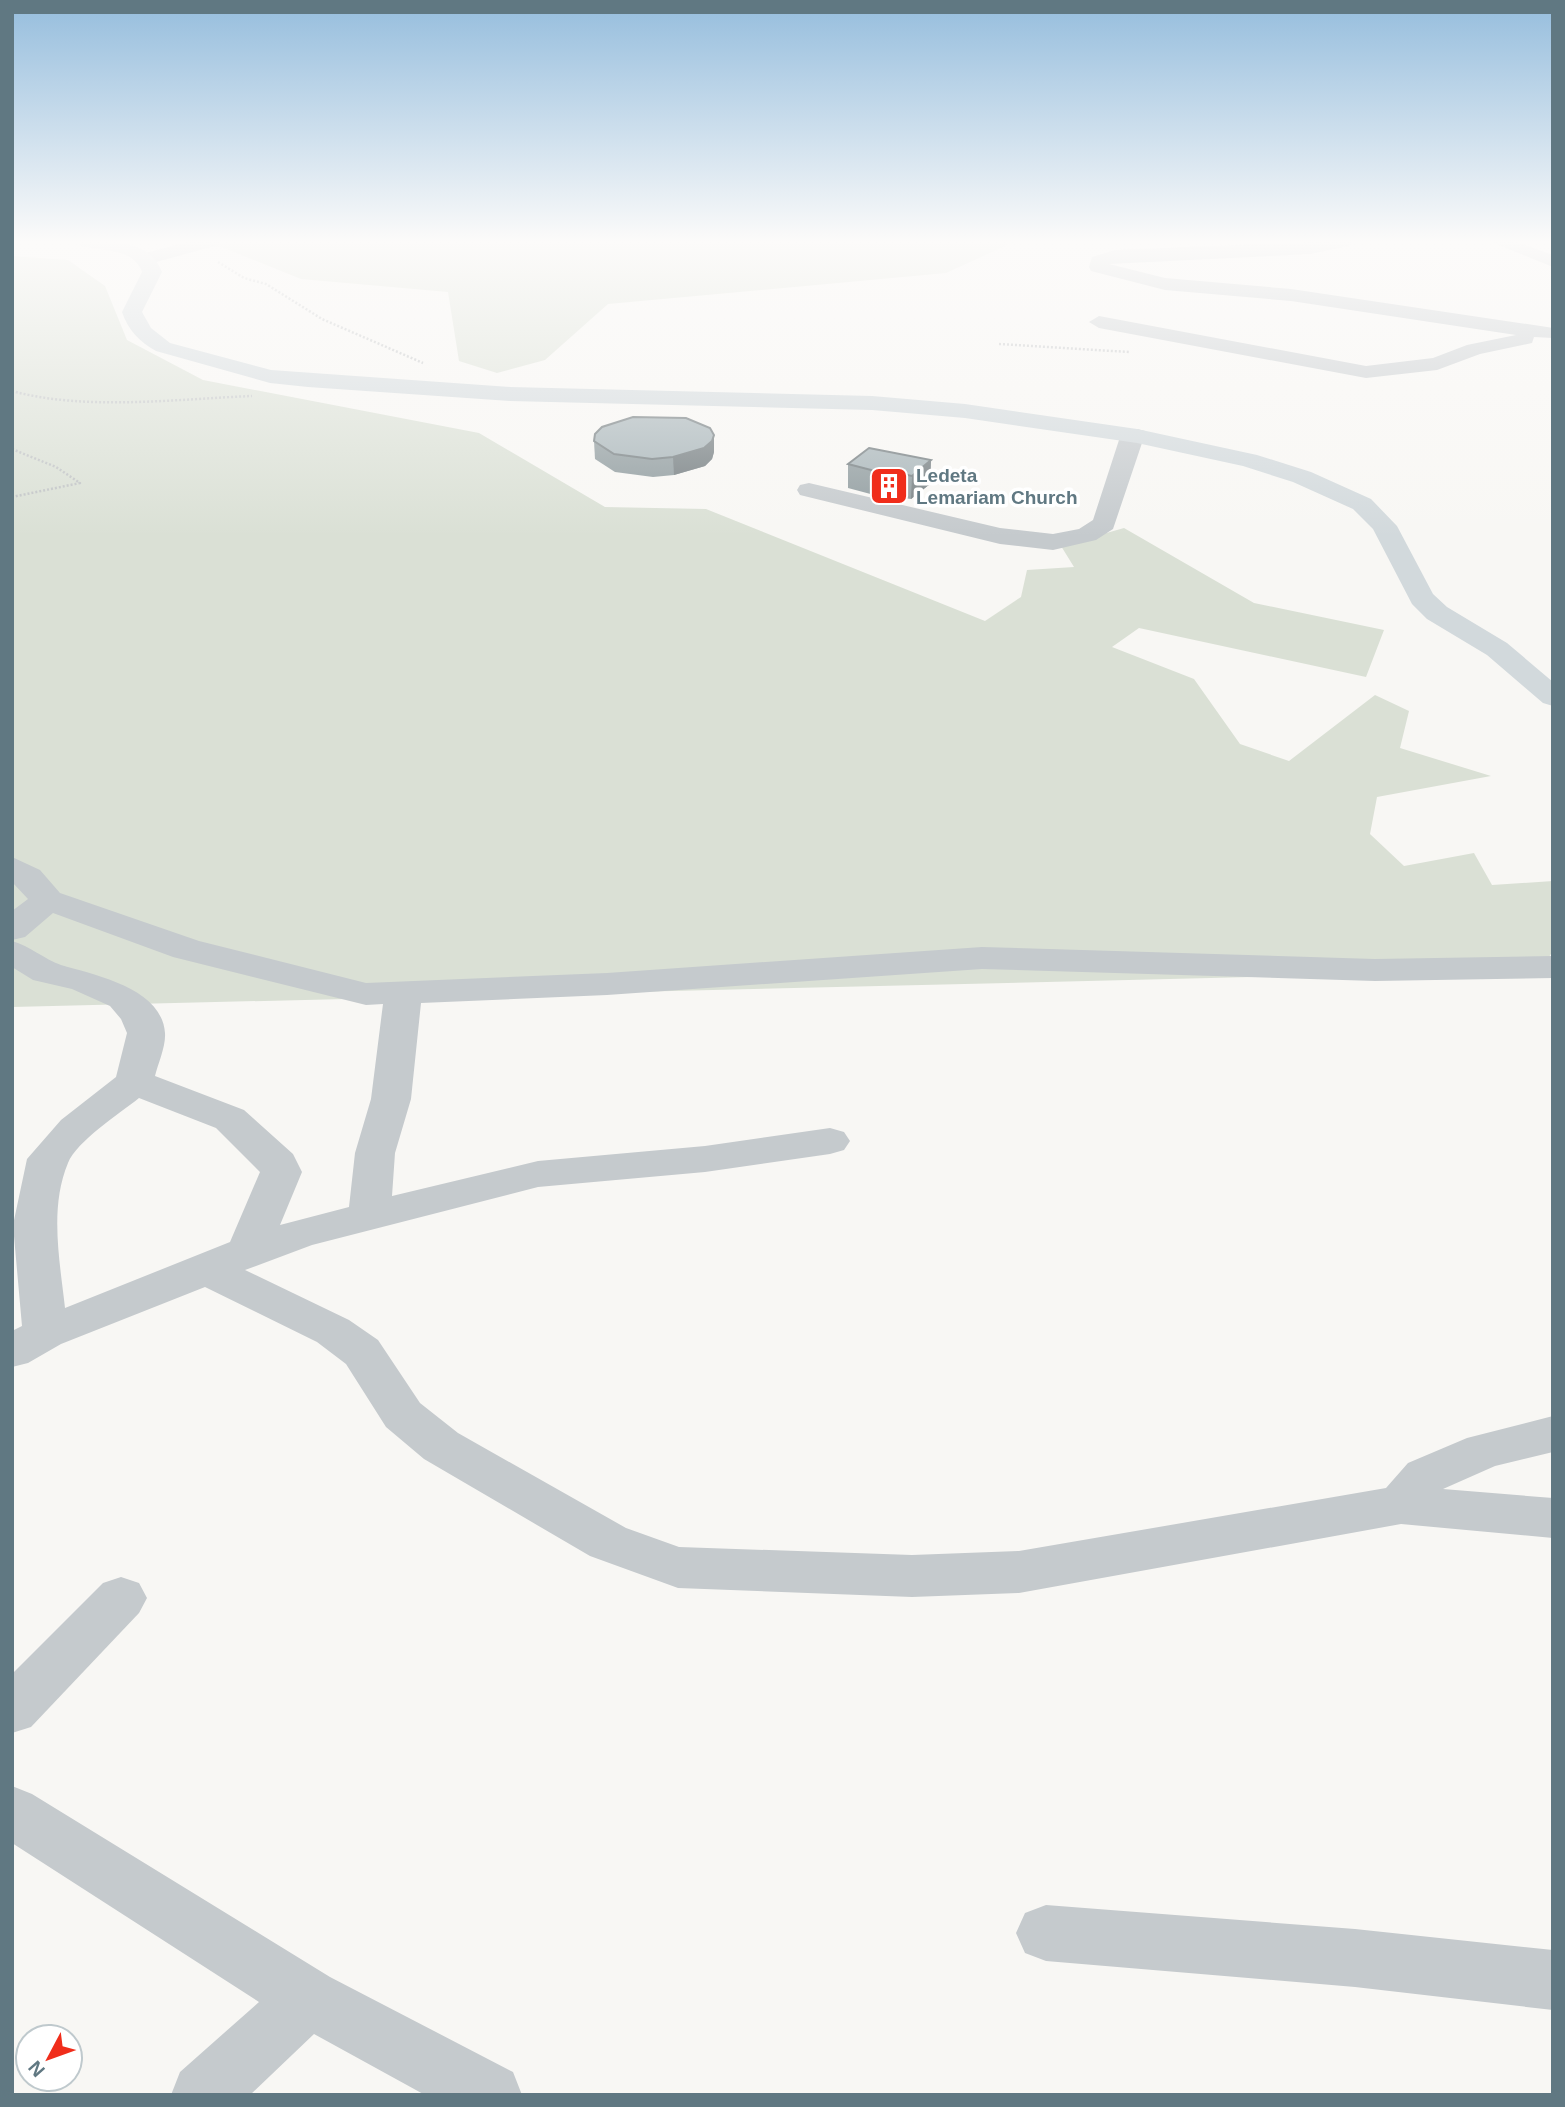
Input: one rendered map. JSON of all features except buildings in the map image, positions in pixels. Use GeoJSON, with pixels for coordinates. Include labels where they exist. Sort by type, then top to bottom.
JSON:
{"type":"FeatureCollection","features":[{"type":"Feature","properties":{"kind":"main road"},"geometry":{"type":"LineString","coordinates":[[153,340],[174,350],[270,376],[498,393],[908,405],[1137,436],[1248,460],[1302,477],[1362,504],[1384,526],[1422,598],[1437,613],[1497,649],[1553,697]]}},
{"type":"Feature","properties":{"kind":"street"},"geometry":{"type":"LineString","coordinates":[[1197,340],[1366,372],[1437,364],[1474,349],[1515,340]]}},
{"type":"Feature","properties":{"kind":"street"},"geometry":{"type":"LineString","coordinates":[[808,490],[1000,536],[1053,542],[1087,535],[1104,524],[1131,440],[1137,436]]}},
{"type":"Feature","properties":{"kind":"street"},"geometry":{"type":"LineString","coordinates":[[12,867],[28,877],[48,900],[186,949],[366,994],[403,994],[982,958],[1375,970],[1553,967]]}},
{"type":"Feature","properties":{"kind":"street"},"geometry":{"type":"LineString","coordinates":[[12,929],[48,900]]}},
{"type":"Feature","properties":{"kind":"street"},"geometry":{"type":"LineString","coordinates":[[12,952],[46,972],[84,981],[123,998],[139,1016],[146,1033],[134,1082],[75,1129],[48,1159],[34,1224],[28,1342],[228,1261],[369,1215],[538,1174],[705,1159],[830,1141]]}},
{"type":"Feature","properties":{"kind":"street"},"geometry":{"type":"LineString","coordinates":[[369,1215],[375,1153],[391,1099],[403,994]]}},
{"type":"Feature","properties":{"kind":"street"},"geometry":{"type":"LineString","coordinates":[[134,1082],[230,1119],[278,1163],[281,1172],[228,1261]]}},
{"type":"Feature","properties":{"kind":"street"},"geometry":{"type":"LineString","coordinates":[[228,1261],[362,1352],[403,1415],[441,1446],[608,1542],[678,1567],[912,1576],[1019,1572],[1401,1505],[1553,1518]]}},
{"type":"Feature","properties":{"kind":"street"},"geometry":{"type":"LineString","coordinates":[[1401,1505],[1425,1476],[1484,1451],[1553,1434]]}},
{"type":"Feature","properties":{"kind":"street"},"geometry":{"type":"LineString","coordinates":[[12,1710],[121,1598]]}},
{"type":"Feature","properties":{"kind":"street"},"geometry":{"type":"LineString","coordinates":[[12,1812],[308,1998],[490,2095]]}},
{"type":"Feature","properties":{"kind":"street"},"geometry":{"type":"LineString","coordinates":[[1046,1933],[1355,1958],[1553,1980]]}},
{"type":"Feature","properties":{"kind":"street"},"geometry":{"type":"LineString","coordinates":[[204,2095],[308,1998]]}},
{"type":"Feature","properties":{"kind":"path"},"geometry":{"type":"LineString","coordinates":[[370,340],[433,368]]}},
{"type":"Feature","properties":{"kind":"path"},"geometry":{"type":"LineString","coordinates":[[12,391],[37,398],[121,401],[261,395]]}},
{"type":"Feature","properties":{"kind":"path"},"geometry":{"type":"LineString","coordinates":[[12,449],[56,467],[80,483],[12,498]]}},
{"type":"Feature","properties":{"kind":"shaded area"},"geometry":{"type":"Polygon","coordinates":[[[12,340],[128,340],[203,380],[479,433],[605,507],[706,509],[985,621],[1021,597],[1027,570],[1074,567],[1061,546],[1124,528],[1254,603],[1384,630],[1366,677],[1139,628],[1112,647],[1194,679],[1240,744],[1289,761],[1375,695],[1409,711],[1400,748],[1491,776],[1377,797],[1370,834],[1404,866],[1474,853],[1492,885],[1553,881],[1553,951],[1540,970],[12,1007],[12,340]]]}},
{"type":"Feature","properties":{"kind":"shaded area"},"geometry":{"type":"Polygon","coordinates":[[[456,340],[567,340],[545,360],[497,373],[459,361],[456,340]]]}},
{"type":"Feature","properties":{"kind":"place","name":"Ledeta Lemariam Church"},"geometry":{"type":"Point","coordinates":[889,486]}}]}
